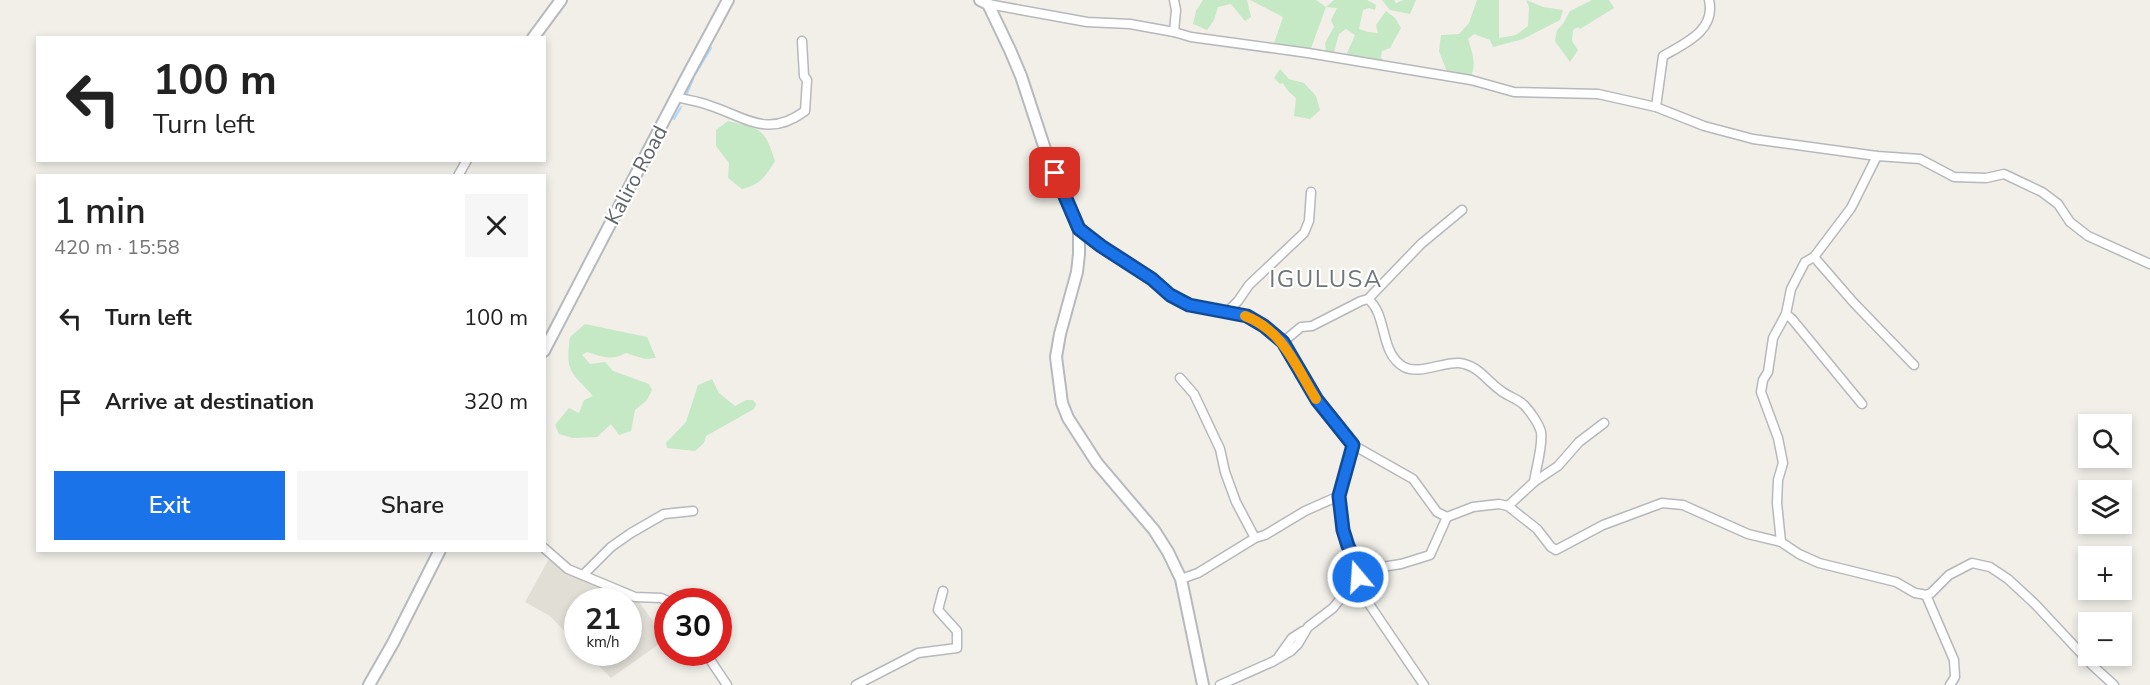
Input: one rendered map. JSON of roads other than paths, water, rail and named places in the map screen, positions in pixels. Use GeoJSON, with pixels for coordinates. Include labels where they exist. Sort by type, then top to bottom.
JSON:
{"type":"FeatureCollection","features":[{"type":"Feature","properties":{"kind":"street"},"geometry":{"type":"LineString","coordinates":[[534,36],[561,0]]}},
{"type":"Feature","properties":{"kind":"street","name":"Kaliro Road"},"geometry":{"type":"LineString","coordinates":[[546,347],[728,0]]}},
{"type":"Feature","properties":{"kind":"street"},"geometry":{"type":"LineString","coordinates":[[1174,0],[1176,10],[1174,32]]}},
{"type":"Feature","properties":{"kind":"street"},"geometry":{"type":"LineString","coordinates":[[1656,107],[1663,56],[1688,42],[1706,27],[1711,9],[1709,0]]}},
{"type":"Feature","properties":{"kind":"street"},"geometry":{"type":"LineString","coordinates":[[984,2],[1088,22],[1130,24],[1174,32],[1191,38],[1308,53],[1471,81],[1514,92],[1598,94],[1656,107],[1704,126],[1753,139],[1877,156],[1920,159],[1954,177],[1986,178],[2004,174],[2042,192],[2058,204],[2070,222],[2088,236],[2150,264]]}},
{"type":"Feature","properties":{"kind":"street"},"geometry":{"type":"LineString","coordinates":[[984,2],[1021,76],[1042,142],[1079,229],[1077,272],[1060,333],[1056,357],[1062,403],[1068,418],[1097,463],[1154,530],[1168,552],[1181,579],[1203,685]]}},
{"type":"Feature","properties":{"kind":"street"},"geometry":{"type":"LineString","coordinates":[[676,97],[708,105],[769,126],[792,120],[805,111],[807,100],[802,41]]}},
{"type":"Feature","properties":{"kind":"street"},"geometry":{"type":"LineString","coordinates":[[1781,542],[1777,503],[1778,480],[1783,463],[1778,438],[1761,392],[1763,380],[1768,372],[1773,338],[1786,314],[1791,289],[1805,262],[1814,257],[1851,208],[1877,156]]}},
{"type":"Feature","properties":{"kind":"street"},"geometry":{"type":"LineString","coordinates":[[1227,312],[1249,285],[1304,233],[1309,221],[1311,192]]}},
{"type":"Feature","properties":{"kind":"street"},"geometry":{"type":"LineString","coordinates":[[1283,342],[1301,327],[1312,326],[1368,299],[1421,244],[1462,210]]}},
{"type":"Feature","properties":{"kind":"street"},"geometry":{"type":"LineString","coordinates":[[1079,229],[1152,279],[1170,295],[1189,305],[1247,316],[1264,326],[1283,342],[1317,400],[1353,445],[1413,479],[1437,512],[1447,517]]}},
{"type":"Feature","properties":{"kind":"street"},"geometry":{"type":"LineString","coordinates":[[1814,257],[1854,303],[1914,365]]}},
{"type":"Feature","properties":{"kind":"street"},"geometry":{"type":"LineString","coordinates":[[1368,299],[1374,304],[1386,343],[1396,360],[1405,368],[1421,369],[1448,363],[1461,363],[1475,367],[1500,390],[1523,404],[1540,430],[1541,441],[1534,482]]}},
{"type":"Feature","properties":{"kind":"street"},"geometry":{"type":"LineString","coordinates":[[1786,314],[1862,404]]}},
{"type":"Feature","properties":{"kind":"street"},"geometry":{"type":"LineString","coordinates":[[1180,378],[1194,394],[1220,449],[1225,472],[1236,502],[1255,538]]}},
{"type":"Feature","properties":{"kind":"street"},"geometry":{"type":"LineString","coordinates":[[1508,506],[1534,482],[1558,466],[1579,442],[1604,423]]}},
{"type":"Feature","properties":{"kind":"street"},"geometry":{"type":"LineString","coordinates":[[1353,445],[1339,496],[1343,530],[1357,564],[1363,595],[1424,685]]}},
{"type":"Feature","properties":{"kind":"street"},"geometry":{"type":"LineString","coordinates":[[1181,579],[1198,573],[1305,510],[1339,496]]}},
{"type":"Feature","properties":{"kind":"street"},"geometry":{"type":"LineString","coordinates":[[1220,685],[1278,659],[1298,644],[1308,627],[1333,608],[1358,577],[1369,569],[1401,564],[1430,555],[1447,517],[1473,507],[1491,504],[1508,506],[1537,529],[1551,548],[1556,550],[1603,525],[1662,502],[1683,505],[1748,534],[1781,542],[1799,555],[1819,563],[1896,582],[1915,593],[1926,595],[1931,593],[1948,575],[1972,563],[1990,567],[2008,579],[2035,604],[2092,666],[2114,685]]}},
{"type":"Feature","properties":{"kind":"street"},"geometry":{"type":"LineString","coordinates":[[583,575],[611,547],[631,533],[664,514],[693,511]]}},
{"type":"Feature","properties":{"kind":"street"},"geometry":{"type":"LineString","coordinates":[[546,550],[568,569],[634,597],[654,598]]}},
{"type":"Feature","properties":{"kind":"street"},"geometry":{"type":"LineString","coordinates":[[369,685],[439,552]]}},
{"type":"Feature","properties":{"kind":"street"},"geometry":{"type":"LineString","coordinates":[[856,685],[918,653],[957,648],[957,631],[938,610],[943,591]]}},
{"type":"Feature","properties":{"kind":"street"},"geometry":{"type":"LineString","coordinates":[[1926,595],[1954,660],[1954,677],[1950,685]]}},
{"type":"Feature","properties":{"kind":"street"},"geometry":{"type":"LineString","coordinates":[[714,666],[727,685]]}},
{"type":"Feature","properties":{"kind":"waterway"},"geometry":{"type":"LineString","coordinates":[[696,73],[711,48]]}},
{"type":"Feature","properties":{"kind":"waterway"},"geometry":{"type":"LineString","coordinates":[[686,96],[693,79]]}},
{"type":"Feature","properties":{"kind":"waterway"},"geometry":{"type":"LineString","coordinates":[[674,119],[681,107]]}},
{"type":"Feature","properties":{"kind":"district","name":"IGULUSA"},"geometry":{"type":"Point","coordinates":[1326,279]}}]}
